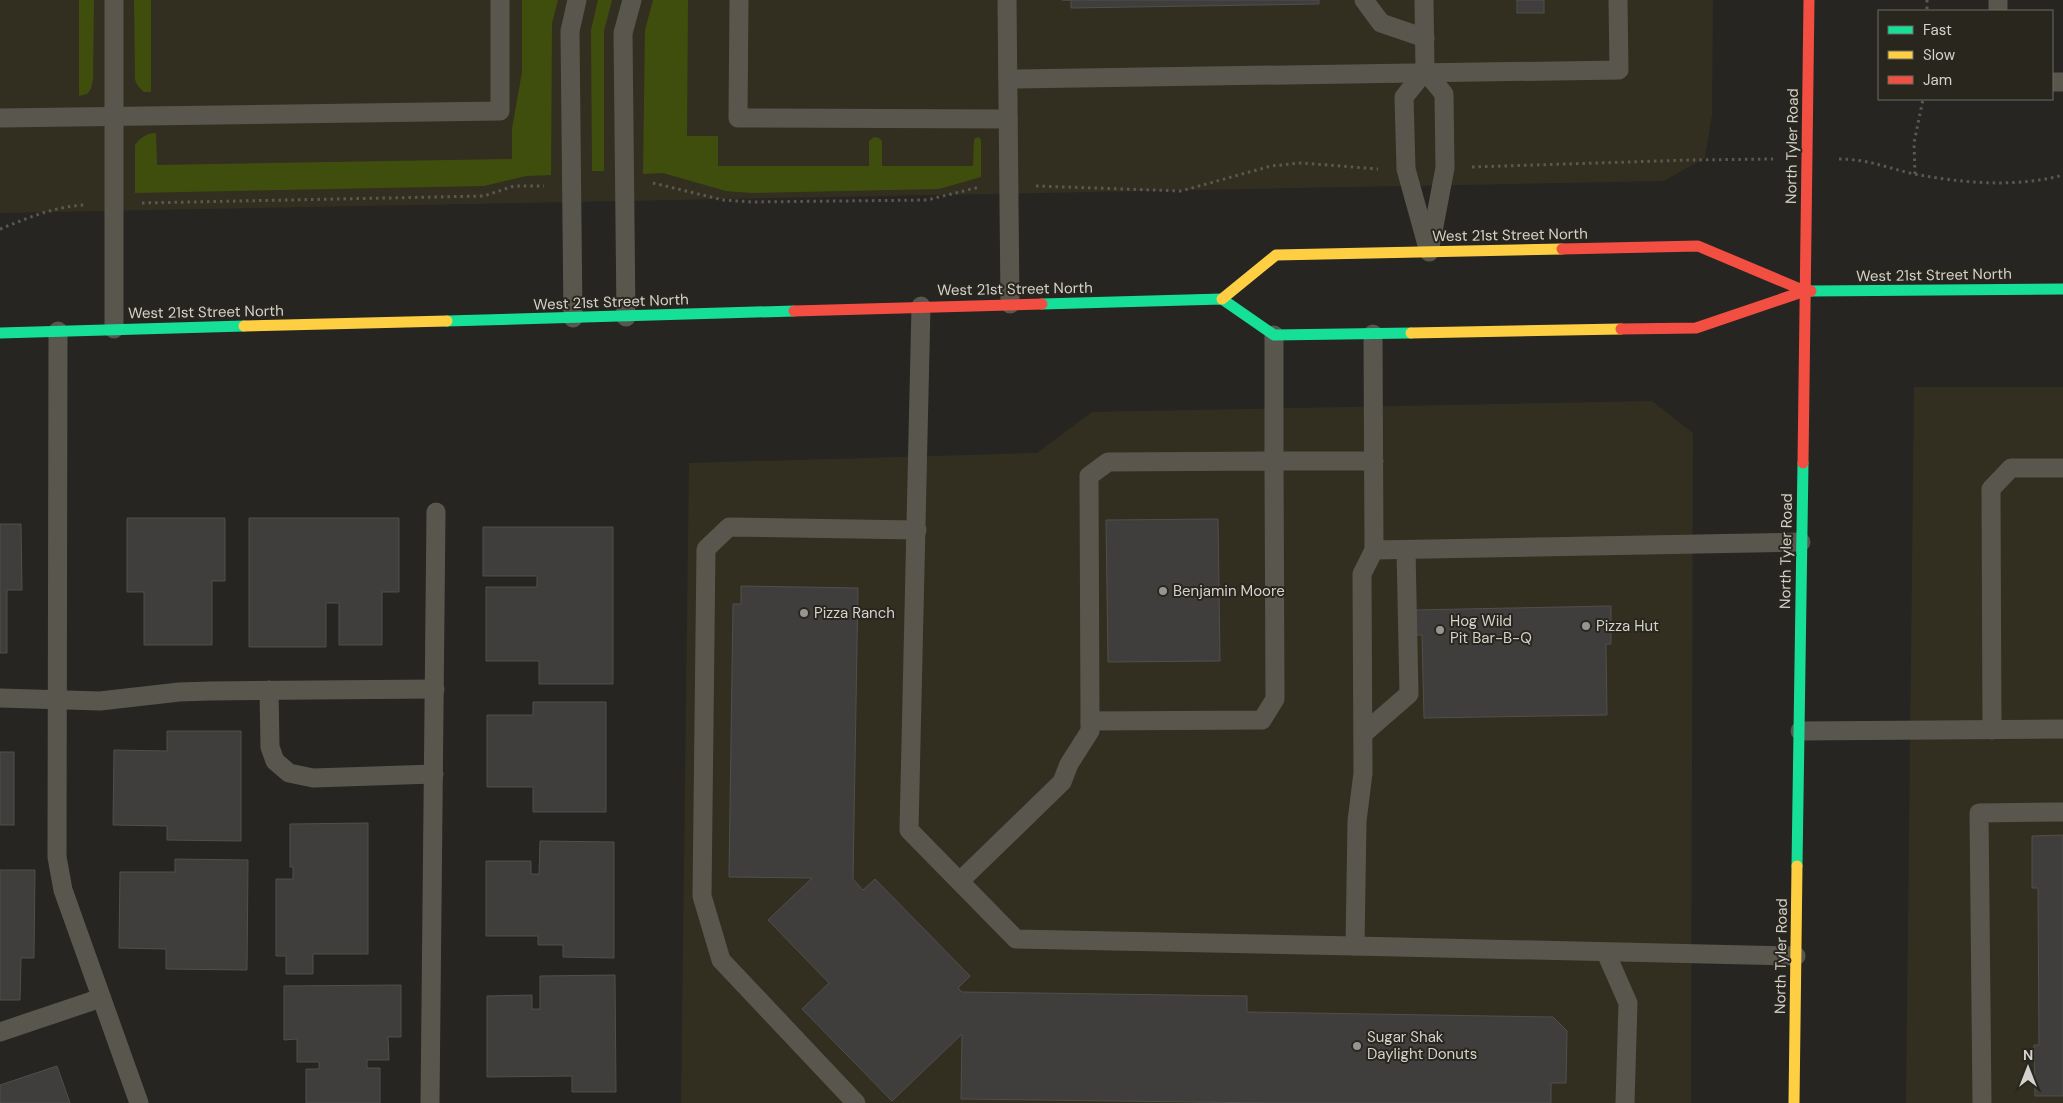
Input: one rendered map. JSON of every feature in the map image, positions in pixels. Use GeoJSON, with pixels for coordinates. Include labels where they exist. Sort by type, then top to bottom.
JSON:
{"type":"FeatureCollection","features":[{"type":"Feature","properties":{"kind":"main road","name":"North Tyler Road"},"geometry":{"type":"LineString","coordinates":[[1794,1103],[1809,0]]}},
{"type":"Feature","properties":{"kind":"main road","name":"West 21st Street North"},"geometry":{"type":"LineString","coordinates":[[0,333],[1222,299],[1276,256],[1429,252],[1698,246],[1805,291]]}},
{"type":"Feature","properties":{"kind":"main road","name":"West 21st Street North"},"geometry":{"type":"LineString","coordinates":[[1274,335],[1696,328],[1805,291],[2063,289]]}},
{"type":"Feature","properties":{"kind":"main road"},"geometry":{"type":"LineString","coordinates":[[1222,299],[1274,335]]}},
{"type":"Feature","properties":{"kind":"lane"},"geometry":{"type":"LineString","coordinates":[[114,0],[114,329]]}},
{"type":"Feature","properties":{"kind":"lane"},"geometry":{"type":"LineString","coordinates":[[0,118],[500,111],[500,0]]}},
{"type":"Feature","properties":{"kind":"lane"},"geometry":{"type":"LineString","coordinates":[[573,318],[570,31],[577,0]]}},
{"type":"Feature","properties":{"kind":"lane"},"geometry":{"type":"LineString","coordinates":[[626,317],[623,33],[632,0]]}},
{"type":"Feature","properties":{"kind":"lane"},"geometry":{"type":"LineString","coordinates":[[739,0],[738,118],[1008,119]]}},
{"type":"Feature","properties":{"kind":"lane"},"geometry":{"type":"LineString","coordinates":[[1007,0],[1010,304]]}},
{"type":"Feature","properties":{"kind":"lane"},"geometry":{"type":"LineString","coordinates":[[1364,0],[1381,23],[1425,38]]}},
{"type":"Feature","properties":{"kind":"lane"},"geometry":{"type":"LineString","coordinates":[[1424,0],[1425,71],[1404,97],[1406,170],[1429,252]]}},
{"type":"Feature","properties":{"kind":"lane"},"geometry":{"type":"LineString","coordinates":[[1008,79],[1425,71],[1619,70],[1618,0]]}},
{"type":"Feature","properties":{"kind":"lane"},"geometry":{"type":"LineString","coordinates":[[1425,71],[1444,94],[1444,168],[1429,252]]}},
{"type":"Feature","properties":{"kind":"lane"},"geometry":{"type":"LineString","coordinates":[[921,306],[909,830],[1016,939],[1796,956]]}},
{"type":"Feature","properties":{"kind":"lane"},"geometry":{"type":"LineString","coordinates":[[58,331],[57,857],[62,890],[139,1103]]}},
{"type":"Feature","properties":{"kind":"lane"},"geometry":{"type":"LineString","coordinates":[[1355,946],[1358,821],[1363,773],[1362,574],[1374,550],[1373,334]]}},
{"type":"Feature","properties":{"kind":"lane"},"geometry":{"type":"LineString","coordinates":[[1090,720],[1262,720],[1275,699],[1274,335]]}},
{"type":"Feature","properties":{"kind":"lane"},"geometry":{"type":"LineString","coordinates":[[960,881],[1062,782],[1069,764],[1090,731],[1089,476],[1108,462],[1374,461]]}},
{"type":"Feature","properties":{"kind":"lane"},"geometry":{"type":"LineString","coordinates":[[1992,730],[1991,489],[2011,468],[2063,468]]}},
{"type":"Feature","properties":{"kind":"lane"},"geometry":{"type":"LineString","coordinates":[[430,1103],[436,512]]}},
{"type":"Feature","properties":{"kind":"lane"},"geometry":{"type":"LineString","coordinates":[[856,1103],[721,960],[702,896],[706,549],[729,527],[917,530]]}},
{"type":"Feature","properties":{"kind":"lane"},"geometry":{"type":"LineString","coordinates":[[1374,550],[1801,542]]}},
{"type":"Feature","properties":{"kind":"lane"},"geometry":{"type":"LineString","coordinates":[[1363,734],[1409,694],[1406,550]]}},
{"type":"Feature","properties":{"kind":"lane"},"geometry":{"type":"LineString","coordinates":[[0,698],[100,701],[179,692],[435,689]]}},
{"type":"Feature","properties":{"kind":"lane"},"geometry":{"type":"LineString","coordinates":[[269,690],[269,739],[272,753],[275,761],[289,773],[313,778],[434,774]]}},
{"type":"Feature","properties":{"kind":"lane"},"geometry":{"type":"LineString","coordinates":[[1800,732],[2063,729]]}},
{"type":"Feature","properties":{"kind":"lane"},"geometry":{"type":"LineString","coordinates":[[1982,1103],[1980,813],[2063,812]]}},
{"type":"Feature","properties":{"kind":"lane"},"geometry":{"type":"LineString","coordinates":[[1606,952],[1628,1003],[1625,1103]]}},
{"type":"Feature","properties":{"kind":"lane"},"geometry":{"type":"LineString","coordinates":[[0,1032],[101,998]]}},
{"type":"Feature","properties":{"kind":"path"},"geometry":{"type":"LineString","coordinates":[[1915,174],[1914,143],[1923,100]]}},
{"type":"Feature","properties":{"kind":"shaded area"},"geometry":{"type":"Polygon","coordinates":[[[0,0],[1713,0],[1712,115],[1705,158],[1664,181],[0,213],[0,0]]]}},
{"type":"Feature","properties":{"kind":"shaded area"},"geometry":{"type":"Polygon","coordinates":[[[1914,387],[2063,387],[2063,1103],[1906,1103],[1914,387]]]}},
{"type":"Feature","properties":{"kind":"shaded area"},"geometry":{"type":"Polygon","coordinates":[[[1652,401],[1693,433],[1691,1103],[681,1103],[689,463],[1037,453],[1092,412],[1652,401]]]}},
{"type":"Feature","properties":{"kind":"green space"},"geometry":{"type":"Polygon","coordinates":[[[79,0],[94,0],[93,79],[91,89],[87,94],[79,96],[79,0]]]}},
{"type":"Feature","properties":{"kind":"green space"},"geometry":{"type":"Polygon","coordinates":[[[134,0],[151,0],[151,92],[144,92],[135,80],[134,0]]]}},
{"type":"Feature","properties":{"kind":"green space"},"geometry":{"type":"Polygon","coordinates":[[[522,0],[558,0],[552,23],[551,175],[526,176],[484,186],[135,193],[135,145],[144,136],[153,133],[156,133],[157,165],[512,159],[512,129],[522,72],[522,0]]]}},
{"type":"Feature","properties":{"kind":"green space"},"geometry":{"type":"Polygon","coordinates":[[[598,0],[612,0],[604,31],[604,171],[592,171],[591,30],[598,0]]]}},
{"type":"Feature","properties":{"kind":"green space"},"geometry":{"type":"Polygon","coordinates":[[[653,0],[688,0],[687,136],[718,136],[718,166],[869,166],[869,141],[874,137],[882,141],[882,166],[973,166],[974,140],[979,137],[981,140],[981,177],[939,189],[752,193],[726,191],[663,173],[643,174],[645,30],[653,0]]]}},
{"type":"Feature","properties":{"kind":"building"},"geometry":{"type":"Polygon","coordinates":[[[1071,0],[1319,0],[1319,4],[1071,8],[1071,0]]]}},
{"type":"Feature","properties":{"kind":"building"},"geometry":{"type":"Polygon","coordinates":[[[1517,0],[1544,0],[1544,13],[1517,13],[1517,0]]]}},
{"type":"Feature","properties":{"kind":"building"},"geometry":{"type":"Polygon","coordinates":[[[127,518],[225,518],[225,581],[212,581],[212,645],[144,645],[144,592],[127,592],[127,518]]]}},
{"type":"Feature","properties":{"kind":"building"},"geometry":{"type":"Polygon","coordinates":[[[249,518],[399,518],[399,592],[382,592],[382,645],[339,645],[339,603],[326,603],[326,647],[249,647],[249,518]]]}},
{"type":"Feature","properties":{"kind":"building","name":"Benjamin Moore"},"geometry":{"type":"Polygon","coordinates":[[[1218,519],[1220,661],[1108,662],[1106,520],[1218,519]]]}},
{"type":"Feature","properties":{"kind":"building"},"geometry":{"type":"Polygon","coordinates":[[[0,524],[21,524],[22,590],[7,590],[7,653],[0,653],[0,524]]]}},
{"type":"Feature","properties":{"kind":"building"},"geometry":{"type":"Polygon","coordinates":[[[483,527],[613,527],[613,684],[539,684],[539,661],[486,661],[486,587],[537,587],[537,576],[483,576],[483,527]]]}},
{"type":"Feature","properties":{"kind":"building"},"geometry":{"type":"Polygon","coordinates":[[[741,586],[858,588],[853,879],[863,890],[875,879],[970,976],[958,988],[962,992],[1247,996],[1247,1012],[1553,1017],[1567,1031],[1566,1083],[1551,1083],[1551,1103],[1270,1103],[961,1099],[962,1034],[892,1101],[802,1009],[829,983],[768,920],[812,878],[729,877],[733,604],[741,604],[741,586]]]}},
{"type":"Feature","properties":{"kind":"building"},"geometry":{"type":"Polygon","coordinates":[[[1611,606],[1611,644],[1606,644],[1607,715],[1424,718],[1422,635],[1415,635],[1415,610],[1611,606]]]}},
{"type":"Feature","properties":{"kind":"building"},"geometry":{"type":"Polygon","coordinates":[[[533,702],[606,702],[606,812],[533,812],[533,787],[487,787],[487,715],[533,715],[533,702]]]}},
{"type":"Feature","properties":{"kind":"building"},"geometry":{"type":"Polygon","coordinates":[[[167,731],[241,731],[241,841],[167,840],[167,826],[113,825],[114,750],[167,751],[167,731]]]}},
{"type":"Feature","properties":{"kind":"building"},"geometry":{"type":"Polygon","coordinates":[[[0,752],[14,752],[14,825],[0,825],[0,752]]]}},
{"type":"Feature","properties":{"kind":"building"},"geometry":{"type":"Polygon","coordinates":[[[368,823],[368,954],[313,954],[313,974],[286,974],[286,956],[276,956],[276,879],[293,879],[293,867],[290,867],[290,824],[368,823]]]}},
{"type":"Feature","properties":{"kind":"building"},"geometry":{"type":"Polygon","coordinates":[[[2063,835],[2063,1096],[2035,1096],[2034,1045],[2039,1045],[2038,888],[2032,888],[2032,836],[2063,835]]]}},
{"type":"Feature","properties":{"kind":"building"},"geometry":{"type":"Polygon","coordinates":[[[540,841],[614,842],[614,958],[563,957],[563,945],[538,945],[538,936],[486,936],[486,861],[531,861],[531,874],[539,874],[540,841]]]}},
{"type":"Feature","properties":{"kind":"building"},"geometry":{"type":"Polygon","coordinates":[[[175,859],[248,860],[247,970],[166,969],[166,949],[119,948],[120,872],[175,872],[175,859]]]}},
{"type":"Feature","properties":{"kind":"building"},"geometry":{"type":"Polygon","coordinates":[[[0,870],[35,870],[34,958],[21,958],[20,1000],[0,1000],[0,870]]]}},
{"type":"Feature","properties":{"kind":"building"},"geometry":{"type":"Polygon","coordinates":[[[615,975],[616,1092],[572,1092],[572,1076],[487,1077],[487,996],[532,995],[532,1009],[540,1009],[540,976],[615,975]]]}},
{"type":"Feature","properties":{"kind":"building"},"geometry":{"type":"Polygon","coordinates":[[[401,985],[401,1037],[388,1037],[389,1060],[367,1060],[367,1068],[380,1068],[380,1103],[306,1103],[306,1069],[319,1069],[319,1062],[297,1062],[297,1039],[284,1040],[284,986],[401,985]]]}},
{"type":"Feature","properties":{"kind":"building"},"geometry":{"type":"Polygon","coordinates":[[[57,1066],[70,1103],[0,1103],[0,1085],[57,1066]]]}},
{"type":"Feature","properties":{"kind":"traffic: fast"},"geometry":{"type":"LineString","coordinates":[[1811,291],[2063,289]]}},
{"type":"Feature","properties":{"kind":"traffic: fast"},"geometry":{"type":"LineString","coordinates":[[1042,304],[1222,299],[1274,335],[1411,333]]}},
{"type":"Feature","properties":{"kind":"traffic: fast"},"geometry":{"type":"LineString","coordinates":[[447,321],[794,311]]}},
{"type":"Feature","properties":{"kind":"traffic: fast"},"geometry":{"type":"LineString","coordinates":[[0,333],[244,326]]}},
{"type":"Feature","properties":{"kind":"traffic: fast"},"geometry":{"type":"LineString","coordinates":[[1797,866],[1803,463]]}},
{"type":"Feature","properties":{"kind":"traffic: slow"},"geometry":{"type":"LineString","coordinates":[[1222,299],[1276,255],[1562,249]]}},
{"type":"Feature","properties":{"kind":"traffic: slow"},"geometry":{"type":"LineString","coordinates":[[244,326],[447,321]]}},
{"type":"Feature","properties":{"kind":"traffic: slow"},"geometry":{"type":"LineString","coordinates":[[1411,333],[1621,329]]}},
{"type":"Feature","properties":{"kind":"traffic: slow"},"geometry":{"type":"LineString","coordinates":[[1794,1103],[1797,866]]}},
{"type":"Feature","properties":{"kind":"traffic: jam"},"geometry":{"type":"LineString","coordinates":[[1803,463],[1809,0]]}},
{"type":"Feature","properties":{"kind":"traffic: jam"},"geometry":{"type":"LineString","coordinates":[[1562,249],[1698,246],[1805,291]]}},
{"type":"Feature","properties":{"kind":"traffic: jam"},"geometry":{"type":"LineString","coordinates":[[1621,329],[1696,328],[1805,291],[1811,291]]}},
{"type":"Feature","properties":{"kind":"traffic: jam"},"geometry":{"type":"LineString","coordinates":[[794,311],[1042,304]]}},
{"type":"Feature","properties":{"kind":"place","name":"Benjamin Moore"},"geometry":{"type":"Point","coordinates":[1163,591]}},
{"type":"Feature","properties":{"kind":"place","name":"Pizza Ranch"},"geometry":{"type":"Point","coordinates":[804,613]}},
{"type":"Feature","properties":{"kind":"place","name":"Pizza Hut"},"geometry":{"type":"Point","coordinates":[1586,626]}},
{"type":"Feature","properties":{"kind":"place","name":"Hog Wild Pit Bar-B-Q"},"geometry":{"type":"Point","coordinates":[1440,630]}},
{"type":"Feature","properties":{"kind":"place","name":"Sugar Shak Daylight Donuts"},"geometry":{"type":"Point","coordinates":[1357,1046]}}]}
